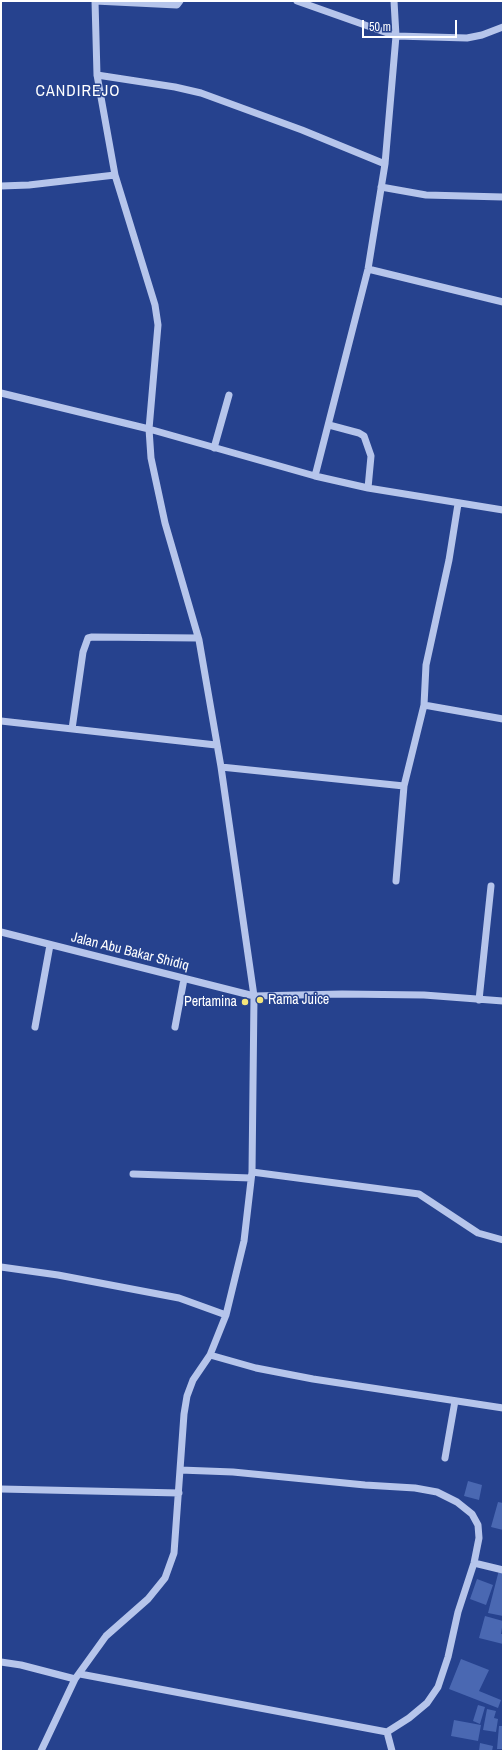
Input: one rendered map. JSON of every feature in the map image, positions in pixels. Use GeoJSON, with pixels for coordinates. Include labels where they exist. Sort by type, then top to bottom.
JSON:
{"type":"FeatureCollection","features":[{"type":"Feature","properties":{"kind":"street"},"geometry":{"type":"LineString","coordinates":[[41,1751],[78,1676],[106,1636],[148,1599],[165,1578],[174,1553],[187,1396],[193,1380],[210,1355],[226,1315],[244,1241],[252,1175],[254,996],[221,767],[216,745],[207,683],[198,638],[165,523],[151,458],[149,429],[158,325],[155,305],[115,175],[97,74],[95,1],[177,5],[180,1]]}},
{"type":"Feature","properties":{"kind":"street"},"geometry":{"type":"LineString","coordinates":[[297,1],[396,36],[467,38],[482,35],[503,27]]}},
{"type":"Feature","properties":{"kind":"street"},"geometry":{"type":"LineString","coordinates":[[315,476],[368,270],[385,164],[396,36],[394,1]]}},
{"type":"Feature","properties":{"kind":"street"},"geometry":{"type":"LineString","coordinates":[[97,74],[175,87],[201,93],[302,130],[385,164]]}},
{"type":"Feature","properties":{"kind":"street"},"geometry":{"type":"LineString","coordinates":[[1,186],[29,185],[115,175]]}},
{"type":"Feature","properties":{"kind":"street"},"geometry":{"type":"LineString","coordinates":[[381,187],[426,195],[503,197]]}},
{"type":"Feature","properties":{"kind":"street"},"geometry":{"type":"LineString","coordinates":[[368,270],[503,302]]}},
{"type":"Feature","properties":{"kind":"street"},"geometry":{"type":"LineString","coordinates":[[1,393],[149,429],[315,476],[368,488],[458,504],[503,510]]}},
{"type":"Feature","properties":{"kind":"street"},"geometry":{"type":"LineString","coordinates":[[214,448],[228,395]]}},
{"type":"Feature","properties":{"kind":"street"},"geometry":{"type":"LineString","coordinates":[[329,425],[359,433],[364,436],[371,456],[368,488]]}},
{"type":"Feature","properties":{"kind":"street"},"geometry":{"type":"LineString","coordinates":[[396,881],[404,786],[424,705],[426,665],[449,560],[458,504]]}},
{"type":"Feature","properties":{"kind":"street"},"geometry":{"type":"LineString","coordinates":[[72,729],[83,652],[88,638],[198,638]]}},
{"type":"Feature","properties":{"kind":"street"},"geometry":{"type":"LineString","coordinates":[[424,705],[503,719]]}},
{"type":"Feature","properties":{"kind":"street"},"geometry":{"type":"LineString","coordinates":[[1,721],[216,745]]}},
{"type":"Feature","properties":{"kind":"street"},"geometry":{"type":"LineString","coordinates":[[221,767],[404,786]]}},
{"type":"Feature","properties":{"kind":"street"},"geometry":{"type":"LineString","coordinates":[[479,1000],[491,886]]}},
{"type":"Feature","properties":{"kind":"street","name":"Jalan Abu Bakar Shidiq"},"geometry":{"type":"LineString","coordinates":[[1,932],[254,996],[350,994],[424,995],[503,1001]]}},
{"type":"Feature","properties":{"kind":"street"},"geometry":{"type":"LineString","coordinates":[[34,1028],[50,945]]}},
{"type":"Feature","properties":{"kind":"street"},"geometry":{"type":"LineString","coordinates":[[175,1028],[184,979]]}},
{"type":"Feature","properties":{"kind":"street"},"geometry":{"type":"LineString","coordinates":[[133,1174],[252,1175],[419,1194],[478,1233],[503,1240]]}},
{"type":"Feature","properties":{"kind":"street"},"geometry":{"type":"LineString","coordinates":[[1,1267],[58,1275],[179,1298],[226,1315]]}},
{"type":"Feature","properties":{"kind":"street"},"geometry":{"type":"LineString","coordinates":[[210,1355],[256,1368],[313,1379],[503,1408]]}},
{"type":"Feature","properties":{"kind":"street"},"geometry":{"type":"LineString","coordinates":[[445,1458],[456,1401]]}},
{"type":"Feature","properties":{"kind":"street"},"geometry":{"type":"LineString","coordinates":[[1,1662],[387,1732],[409,1718],[427,1703],[438,1688],[448,1657],[458,1612],[474,1563],[479,1538],[478,1525],[472,1514],[457,1502],[437,1492],[414,1488],[365,1485],[300,1477],[180,1470]]}},
{"type":"Feature","properties":{"kind":"street"},"geometry":{"type":"LineString","coordinates":[[1,1489],[179,1493]]}},
{"type":"Feature","properties":{"kind":"street"},"geometry":{"type":"LineString","coordinates":[[474,1563],[503,1570]]}},
{"type":"Feature","properties":{"kind":"street"},"geometry":{"type":"LineString","coordinates":[[387,1732],[392,1751]]}},
{"type":"Feature","properties":{"kind":"building"},"geometry":{"type":"Polygon","coordinates":[[[468,1481],[482,1485],[479,1500],[464,1496],[468,1481]]]}},
{"type":"Feature","properties":{"kind":"building"},"geometry":{"type":"Polygon","coordinates":[[[498,1502],[503,1503],[503,1530],[491,1527],[498,1502]]]}},
{"type":"Feature","properties":{"kind":"building"},"geometry":{"type":"Polygon","coordinates":[[[499,1570],[503,1571],[503,1616],[488,1613],[499,1570]]]}},
{"type":"Feature","properties":{"kind":"building"},"geometry":{"type":"Polygon","coordinates":[[[477,1579],[493,1585],[486,1605],[470,1599],[477,1579]]]}},
{"type":"Feature","properties":{"kind":"building"},"geometry":{"type":"Polygon","coordinates":[[[485,1616],[503,1621],[501,1634],[503,1634],[503,1644],[479,1638],[485,1616]]]}},
{"type":"Feature","properties":{"kind":"building"},"geometry":{"type":"Polygon","coordinates":[[[461,1659],[489,1670],[479,1691],[501,1700],[498,1708],[449,1689],[461,1659]]]}},
{"type":"Feature","properties":{"kind":"building"},"geometry":{"type":"Polygon","coordinates":[[[478,1705],[485,1707],[480,1724],[473,1721],[478,1705]]]}},
{"type":"Feature","properties":{"kind":"building"},"geometry":{"type":"Polygon","coordinates":[[[487,1709],[496,1711],[494,1718],[498,1719],[496,1732],[483,1730],[487,1709]]]}},
{"type":"Feature","properties":{"kind":"building"},"geometry":{"type":"Polygon","coordinates":[[[454,1720],[481,1725],[478,1741],[451,1736],[454,1720]]]}},
{"type":"Feature","properties":{"kind":"building"},"geometry":{"type":"Polygon","coordinates":[[[499,1726],[503,1726],[503,1749],[497,1749],[499,1726]]]}},
{"type":"Feature","properties":{"kind":"building"},"geometry":{"type":"Polygon","coordinates":[[[480,1743],[493,1746],[492,1751],[479,1751],[480,1743]]]}},
{"type":"Feature","properties":{"kind":"place","name":"Rama Juice"},"geometry":{"type":"Point","coordinates":[260,1000]}},
{"type":"Feature","properties":{"kind":"place","name":"Pertamina"},"geometry":{"type":"Point","coordinates":[245,1002]}},
{"type":"Feature","properties":{"kind":"district","name":"CANDIREJO"},"geometry":{"type":"Point","coordinates":[78,92]}}]}
